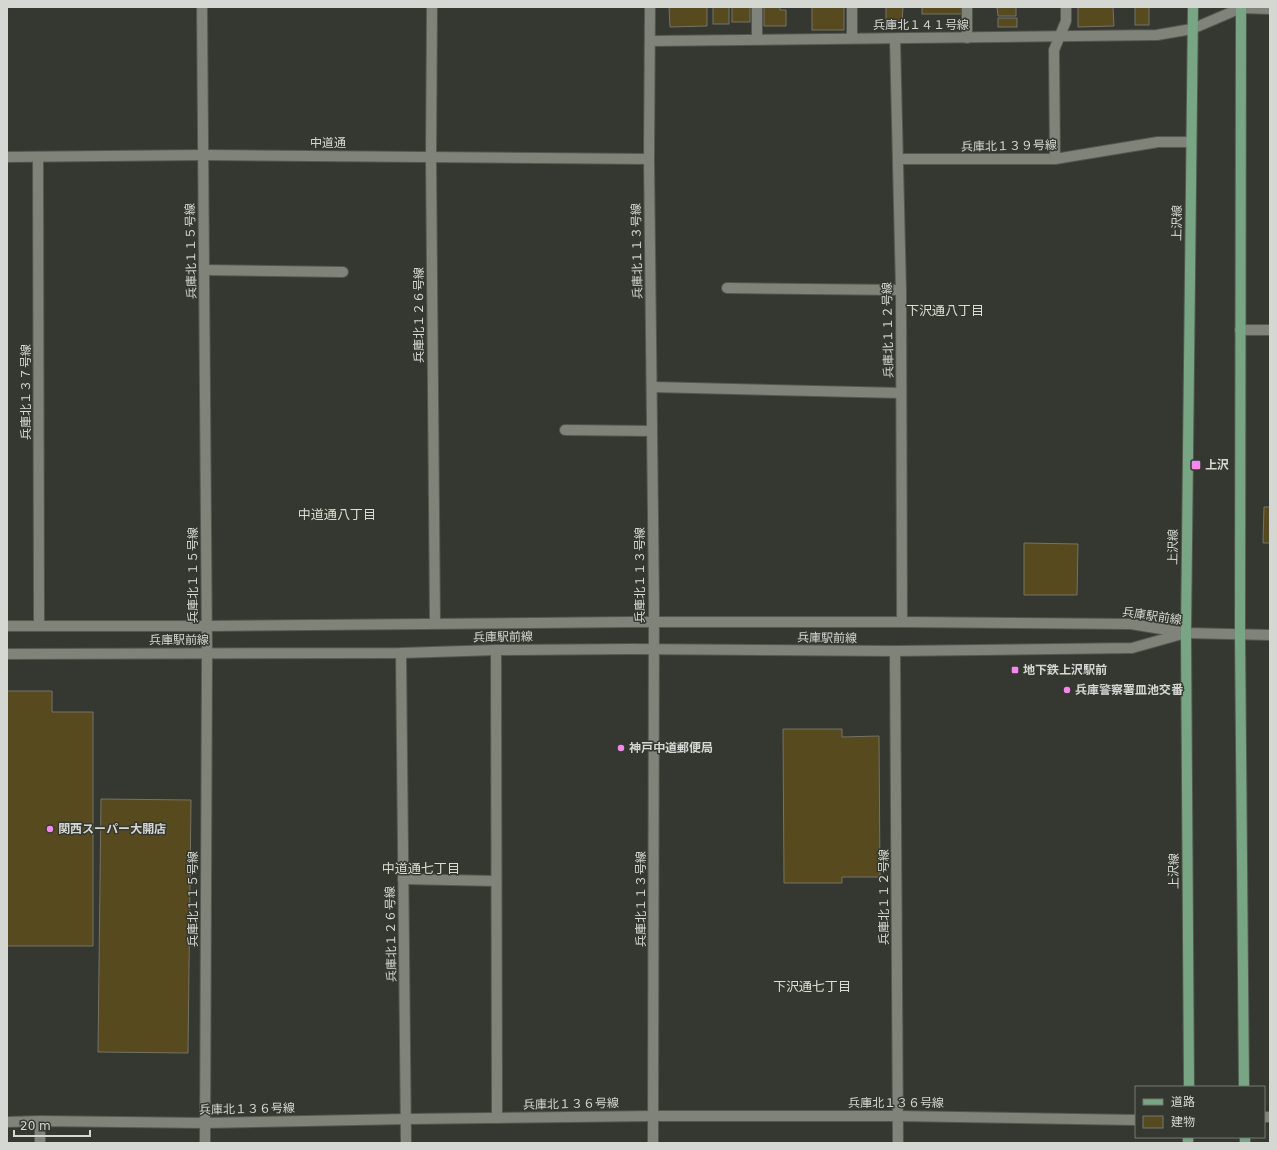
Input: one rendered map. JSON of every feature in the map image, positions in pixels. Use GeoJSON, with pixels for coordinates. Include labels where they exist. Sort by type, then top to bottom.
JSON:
{"type":"FeatureCollection","features":[{"type":"Feature","properties":{"kind":"main road","name":"上沢線"},"geometry":{"type":"LineString","coordinates":[[1189,1086],[1186,633],[1193,7]]}},
{"type":"Feature","properties":{"kind":"main road"},"geometry":{"type":"LineString","coordinates":[[1241,8],[1240,634],[1244,1086]]}},
{"type":"Feature","properties":{"kind":"street","name":"兵庫北１１５号線"},"geometry":{"type":"LineString","coordinates":[[202,7],[207,626],[205,1143]]}},
{"type":"Feature","properties":{"kind":"street","name":"兵庫北１２６号線"},"geometry":{"type":"LineString","coordinates":[[432,7],[431,157],[435,623]]}},
{"type":"Feature","properties":{"kind":"street","name":"兵庫北１１３号線"},"geometry":{"type":"LineString","coordinates":[[650,7],[649,159],[654,622],[653,1143]]}},
{"type":"Feature","properties":{"kind":"street"},"geometry":{"type":"LineString","coordinates":[[757,7],[757,39]]}},
{"type":"Feature","properties":{"kind":"street"},"geometry":{"type":"LineString","coordinates":[[852,7],[852,38]]}},
{"type":"Feature","properties":{"kind":"street"},"geometry":{"type":"LineString","coordinates":[[967,7],[967,38]]}},
{"type":"Feature","properties":{"kind":"street"},"geometry":{"type":"LineString","coordinates":[[1055,159],[1054,50],[1066,21],[1066,7]]}},
{"type":"Feature","properties":{"kind":"street","name":"兵庫北１４１号線"},"geometry":{"type":"LineString","coordinates":[[650,41],[1157,35],[1192,29],[1241,8]]}},
{"type":"Feature","properties":{"kind":"street"},"geometry":{"type":"LineString","coordinates":[[1241,8],[1270,9]]}},
{"type":"Feature","properties":{"kind":"street","name":"兵庫北１１２号線"},"geometry":{"type":"LineString","coordinates":[[895,39],[901,290],[902,622]]}},
{"type":"Feature","properties":{"kind":"street","name":"兵庫北１３９号線"},"geometry":{"type":"LineString","coordinates":[[898,159],[1055,159],[1158,142],[1191,142]]}},
{"type":"Feature","properties":{"kind":"street","name":"中道通"},"geometry":{"type":"LineString","coordinates":[[7,157],[38,158],[203,155],[649,159]]}},
{"type":"Feature","properties":{"kind":"street","name":"兵庫北１３７号線"},"geometry":{"type":"LineString","coordinates":[[38,158],[39,626]]}},
{"type":"Feature","properties":{"kind":"street"},"geometry":{"type":"LineString","coordinates":[[204,270],[343,272]]}},
{"type":"Feature","properties":{"kind":"street"},"geometry":{"type":"LineString","coordinates":[[727,288],[901,290]]}},
{"type":"Feature","properties":{"kind":"street"},"geometry":{"type":"LineString","coordinates":[[1240,330],[1270,330]]}},
{"type":"Feature","properties":{"kind":"street"},"geometry":{"type":"LineString","coordinates":[[652,387],[902,393]]}},
{"type":"Feature","properties":{"kind":"street"},"geometry":{"type":"LineString","coordinates":[[565,430],[652,431]]}},
{"type":"Feature","properties":{"kind":"street","name":"兵庫駅前線"},"geometry":{"type":"LineString","coordinates":[[7,626],[902,622],[1131,624],[1186,633]]}},
{"type":"Feature","properties":{"kind":"street"},"geometry":{"type":"LineString","coordinates":[[1186,633],[1270,635]]}},
{"type":"Feature","properties":{"kind":"street","name":"兵庫駅前線"},"geometry":{"type":"LineString","coordinates":[[7,654],[401,653],[496,650],[654,649],[895,651],[1132,648],[1186,633]]}},
{"type":"Feature","properties":{"kind":"street"},"geometry":{"type":"LineString","coordinates":[[496,650],[497,1118]]}},
{"type":"Feature","properties":{"kind":"street","name":"兵庫北１１２号線"},"geometry":{"type":"LineString","coordinates":[[895,651],[898,1143]]}},
{"type":"Feature","properties":{"kind":"street","name":"兵庫北１２６号線"},"geometry":{"type":"LineString","coordinates":[[401,653],[407,1119],[406,1143]]}},
{"type":"Feature","properties":{"kind":"street"},"geometry":{"type":"LineString","coordinates":[[403,879],[496,881]]}},
{"type":"Feature","properties":{"kind":"street","name":"兵庫北１３６号線"},"geometry":{"type":"LineString","coordinates":[[7,1122],[205,1123],[653,1116],[898,1116],[1135,1120]]}},
{"type":"Feature","properties":{"kind":"street"},"geometry":{"type":"LineString","coordinates":[[40,1121],[40,1143]]}},
{"type":"Feature","properties":{"kind":"building"},"geometry":{"type":"Polygon","coordinates":[[[669,7],[707,7],[707,26],[670,27],[669,7]]]}},
{"type":"Feature","properties":{"kind":"building"},"geometry":{"type":"Polygon","coordinates":[[[713,7],[729,7],[729,24],[713,24],[713,7]]]}},
{"type":"Feature","properties":{"kind":"building"},"geometry":{"type":"Polygon","coordinates":[[[732,7],[750,7],[750,22],[732,22],[732,7]]]}},
{"type":"Feature","properties":{"kind":"building"},"geometry":{"type":"Polygon","coordinates":[[[764,7],[780,7],[780,10],[786,10],[786,26],[764,26],[764,7]]]}},
{"type":"Feature","properties":{"kind":"building"},"geometry":{"type":"Polygon","coordinates":[[[812,7],[844,7],[844,30],[812,30],[812,7]]]}},
{"type":"Feature","properties":{"kind":"building"},"geometry":{"type":"Polygon","coordinates":[[[886,7],[903,7],[902,23],[886,23],[886,7]]]}},
{"type":"Feature","properties":{"kind":"building"},"geometry":{"type":"Polygon","coordinates":[[[922,7],[963,7],[963,14],[922,14],[922,7]]]}},
{"type":"Feature","properties":{"kind":"building"},"geometry":{"type":"Polygon","coordinates":[[[997,7],[1016,7],[1016,16],[998,16],[997,7]]]}},
{"type":"Feature","properties":{"kind":"building"},"geometry":{"type":"Polygon","coordinates":[[[1078,7],[1113,7],[1114,26],[1078,27],[1078,7]]]}},
{"type":"Feature","properties":{"kind":"building"},"geometry":{"type":"Polygon","coordinates":[[[1135,7],[1149,7],[1149,25],[1135,25],[1135,7]]]}},
{"type":"Feature","properties":{"kind":"building"},"geometry":{"type":"Polygon","coordinates":[[[998,18],[1017,18],[1017,27],[998,27],[998,18]]]}},
{"type":"Feature","properties":{"kind":"building"},"geometry":{"type":"Polygon","coordinates":[[[1264,507],[1270,507],[1270,543],[1263,543],[1264,507]]]}},
{"type":"Feature","properties":{"kind":"building"},"geometry":{"type":"Polygon","coordinates":[[[1024,543],[1078,544],[1077,595],[1024,595],[1024,543]]]}},
{"type":"Feature","properties":{"kind":"building","name":"関西スーパー大開店"},"geometry":{"type":"Polygon","coordinates":[[[7,691],[52,691],[52,712],[93,712],[93,946],[7,946],[7,691]]]}},
{"type":"Feature","properties":{"kind":"building"},"geometry":{"type":"Polygon","coordinates":[[[783,729],[842,729],[842,737],[879,736],[880,877],[842,877],[842,883],[784,883],[783,729]]]}},
{"type":"Feature","properties":{"kind":"building"},"geometry":{"type":"Polygon","coordinates":[[[101,799],[191,800],[188,1053],[98,1052],[101,799]]]}},
{"type":"Feature","properties":{"kind":"place","name":"上沢"},"geometry":{"type":"Point","coordinates":[1196,465]}},
{"type":"Feature","properties":{"kind":"place","name":"地下鉄上沢駅前"},"geometry":{"type":"Point","coordinates":[1015,670]}},
{"type":"Feature","properties":{"kind":"place","name":"兵庫警察署皿池交番"},"geometry":{"type":"Point","coordinates":[1067,690]}},
{"type":"Feature","properties":{"kind":"place","name":"神戸中道郵便局"},"geometry":{"type":"Point","coordinates":[621,748]}},
{"type":"Feature","properties":{"kind":"place","name":"関西スーパー大開店"},"geometry":{"type":"Point","coordinates":[50,829]}},
{"type":"Feature","properties":{"kind":"district","name":"下沢通八丁目"},"geometry":{"type":"Point","coordinates":[945,310]}},
{"type":"Feature","properties":{"kind":"district","name":"中道通八丁目"},"geometry":{"type":"Point","coordinates":[337,514]}},
{"type":"Feature","properties":{"kind":"district","name":"中道通七丁目"},"geometry":{"type":"Point","coordinates":[421,868]}},
{"type":"Feature","properties":{"kind":"district","name":"下沢通七丁目"},"geometry":{"type":"Point","coordinates":[812,986]}}]}
